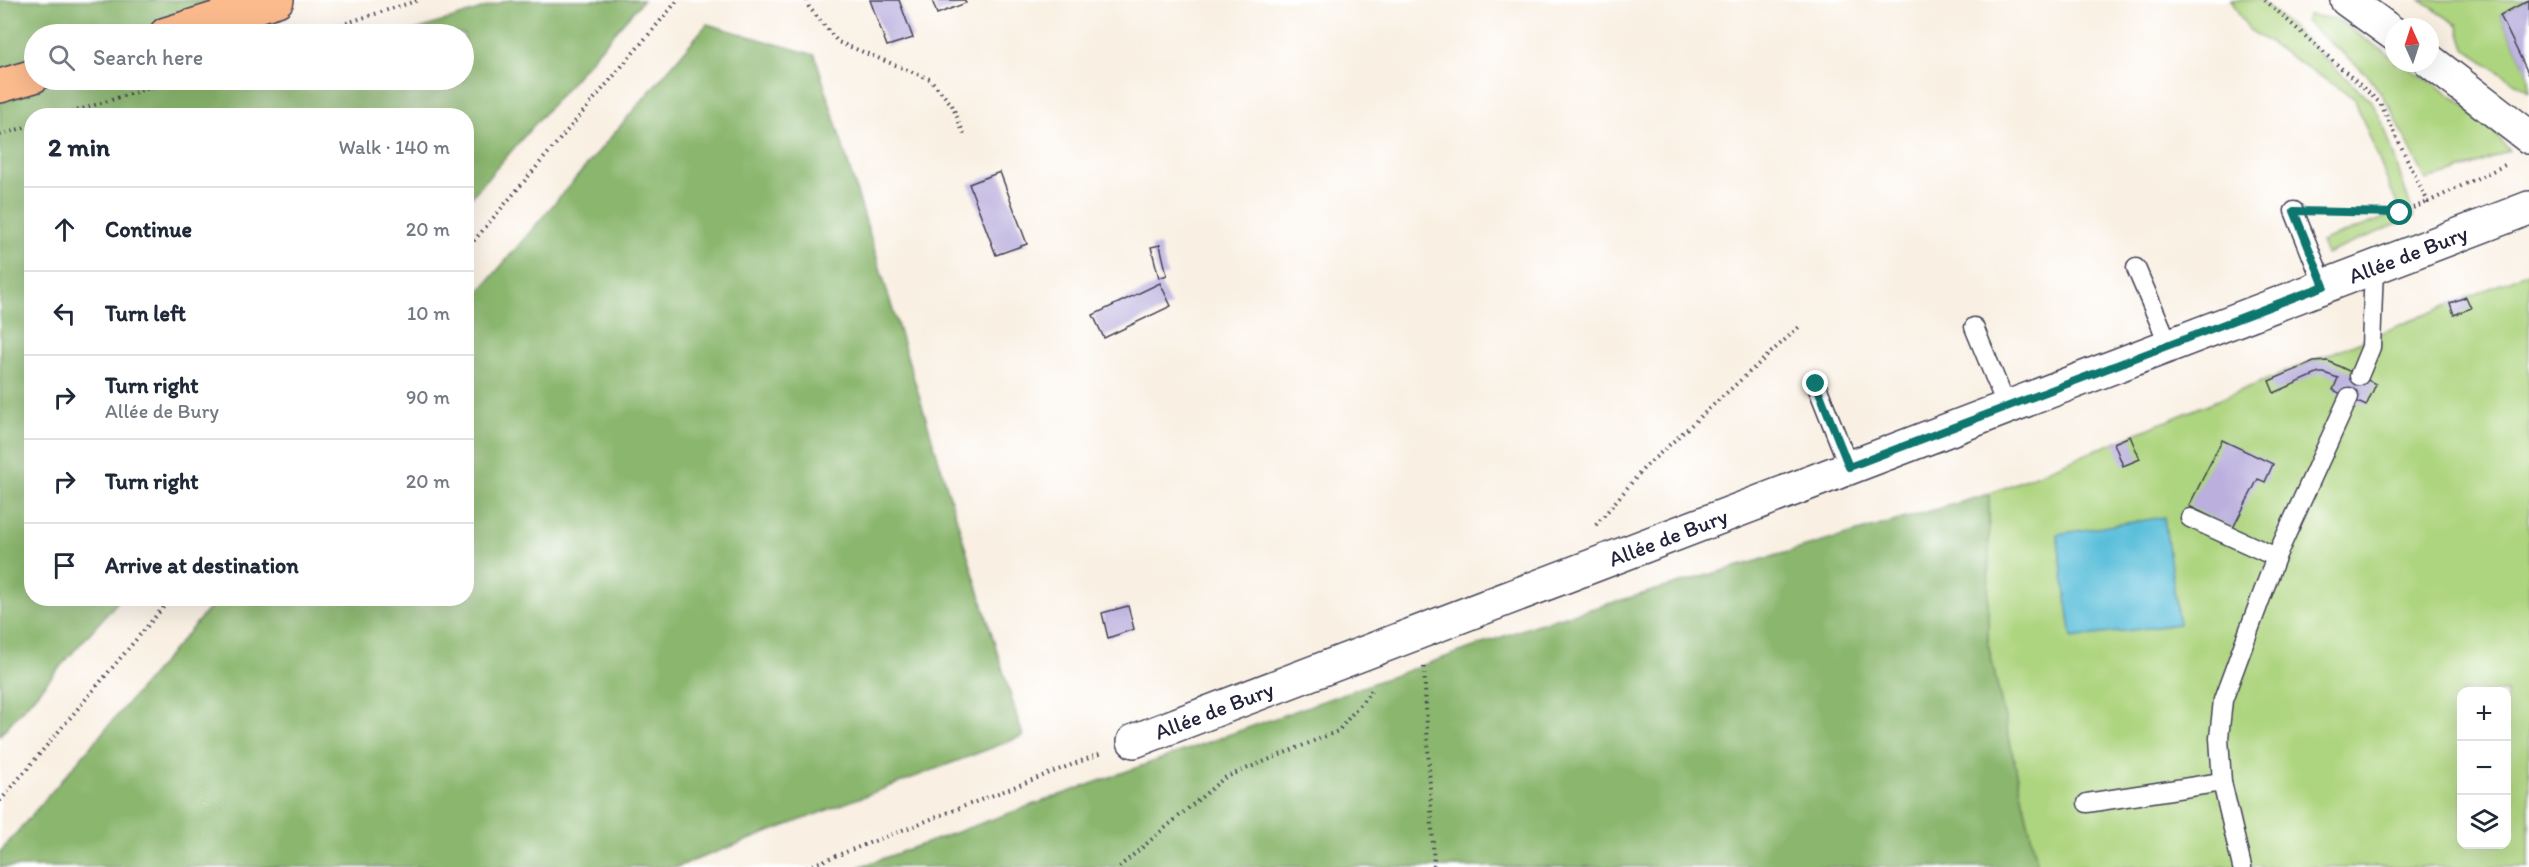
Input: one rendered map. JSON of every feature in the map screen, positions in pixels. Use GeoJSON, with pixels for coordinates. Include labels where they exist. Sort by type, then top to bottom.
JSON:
{"type":"FeatureCollection","features":[{"type":"Feature","properties":{"kind":"main road"},"geometry":{"type":"LineString","coordinates":[[199,24],[277,0]]}},
{"type":"Feature","properties":{"kind":"main road"},"geometry":{"type":"LineString","coordinates":[[0,86],[24,79]]}},
{"type":"Feature","properties":{"kind":"street"},"geometry":{"type":"LineString","coordinates":[[2347,0],[2385,27]]}},
{"type":"Feature","properties":{"kind":"street"},"geometry":{"type":"LineString","coordinates":[[2439,68],[2529,137]]}},
{"type":"Feature","properties":{"kind":"street","name":"Allée de Bury"},"geometry":{"type":"LineString","coordinates":[[1134,741],[2529,208]]}},
{"type":"Feature","properties":{"kind":"lane"},"geometry":{"type":"LineString","coordinates":[[2294,211],[2324,286]]}},
{"type":"Feature","properties":{"kind":"lane"},"geometry":{"type":"LineString","coordinates":[[2359,376],[2371,347],[2374,267]]}},
{"type":"Feature","properties":{"kind":"lane"},"geometry":{"type":"LineString","coordinates":[[2136,268],[2169,345]]}},
{"type":"Feature","properties":{"kind":"lane"},"geometry":{"type":"LineString","coordinates":[[1974,327],[2007,407]]}},
{"type":"Feature","properties":{"kind":"lane"},"geometry":{"type":"LineString","coordinates":[[1816,384],[1849,467]]}},
{"type":"Feature","properties":{"kind":"lane"},"geometry":{"type":"LineString","coordinates":[[2242,867],[2222,782],[2219,738],[2223,700],[2276,557],[2349,397]]}},
{"type":"Feature","properties":{"kind":"lane"},"geometry":{"type":"LineString","coordinates":[[2190,518],[2276,557]]}},
{"type":"Feature","properties":{"kind":"lane"},"geometry":{"type":"LineString","coordinates":[[2087,803],[2222,782]]}},
{"type":"Feature","properties":{"kind":"path"},"geometry":{"type":"LineString","coordinates":[[343,24],[419,0]]}},
{"type":"Feature","properties":{"kind":"path"},"geometry":{"type":"LineString","coordinates":[[474,241],[678,0]]}},
{"type":"Feature","properties":{"kind":"path"},"geometry":{"type":"LineString","coordinates":[[807,0],[809,7],[838,42],[930,79],[952,105],[965,137]]}},
{"type":"Feature","properties":{"kind":"path"},"geometry":{"type":"LineString","coordinates":[[2265,0],[2380,103],[2428,202]]}},
{"type":"Feature","properties":{"kind":"path"},"geometry":{"type":"LineString","coordinates":[[85,108],[142,90]]}},
{"type":"Feature","properties":{"kind":"path"},"geometry":{"type":"LineString","coordinates":[[0,135],[24,128]]}},
{"type":"Feature","properties":{"kind":"path"},"geometry":{"type":"LineString","coordinates":[[2294,211],[2400,213],[2505,165]]}},
{"type":"Feature","properties":{"kind":"path"},"geometry":{"type":"LineString","coordinates":[[1592,530],[1644,468],[1799,327]]}},
{"type":"Feature","properties":{"kind":"path"},"geometry":{"type":"LineString","coordinates":[[0,801],[164,606]]}},
{"type":"Feature","properties":{"kind":"path"},"geometry":{"type":"LineString","coordinates":[[1423,630],[1434,867]]}},
{"type":"Feature","properties":{"kind":"path"},"geometry":{"type":"LineString","coordinates":[[1119,867],[1224,778],[1338,731],[1373,689]]}},
{"type":"Feature","properties":{"kind":"path","name":"Allée de Bury"},"geometry":{"type":"LineString","coordinates":[[807,867],[1134,741]]}},
{"type":"Feature","properties":{"kind":"green space"},"geometry":{"type":"Polygon","coordinates":[[[0,0],[230,0],[233,24],[24,24],[24,90],[474,90],[474,24],[435,24],[509,0],[643,0],[474,194],[474,108],[24,108],[24,606],[114,606],[0,735],[0,0]]]}},
{"type":"Feature","properties":{"kind":"green space"},"geometry":{"type":"Polygon","coordinates":[[[2231,0],[2261,0],[2372,102],[2384,126],[2414,217],[2326,254],[2321,242],[2400,212],[2354,98],[2248,29],[2231,0]]]}},
{"type":"Feature","properties":{"kind":"green space"},"geometry":{"type":"Polygon","coordinates":[[[2420,0],[2529,0],[2500,15],[2529,75],[2529,92],[2465,49],[2458,25],[2420,0]]]}},
{"type":"Feature","properties":{"kind":"green space"},"geometry":{"type":"Polygon","coordinates":[[[2308,15],[2335,19],[2385,52],[2385,72],[2416,72],[2487,124],[2509,151],[2454,173],[2426,180],[2388,104],[2367,74],[2305,21],[2308,15]]]}},
{"type":"Feature","properties":{"kind":"green space"},"geometry":{"type":"Polygon","coordinates":[[[707,24],[815,55],[1023,736],[677,867],[0,867],[0,852],[211,606],[474,606],[474,298],[707,24]]]}},
{"type":"Feature","properties":{"kind":"green space"},"geometry":{"type":"Polygon","coordinates":[[[2529,272],[2529,867],[2038,867],[1988,644],[1989,494],[2529,272]]]}},
{"type":"Feature","properties":{"kind":"green space"},"geometry":{"type":"Polygon","coordinates":[[[1989,494],[1988,644],[2038,867],[859,867],[1535,625],[1989,494]]]}},
{"type":"Feature","properties":{"kind":"water"},"geometry":{"type":"Polygon","coordinates":[[[2164,517],[2179,624],[2072,638],[2057,534],[2164,517]]]}},
{"type":"Feature","properties":{"kind":"building"},"geometry":{"type":"Polygon","coordinates":[[[870,0],[899,0],[913,38],[887,46],[870,0]]]}},
{"type":"Feature","properties":{"kind":"building"},"geometry":{"type":"Polygon","coordinates":[[[932,0],[964,0],[966,3],[937,14],[932,0]]]}},
{"type":"Feature","properties":{"kind":"building"},"geometry":{"type":"Polygon","coordinates":[[[2529,0],[2529,75],[2500,15],[2529,0]]]}},
{"type":"Feature","properties":{"kind":"building"},"geometry":{"type":"Polygon","coordinates":[[[1000,172],[1027,244],[996,255],[969,184],[1000,172]]]}},
{"type":"Feature","properties":{"kind":"building"},"geometry":{"type":"Polygon","coordinates":[[[1160,245],[1167,275],[1159,278],[1151,247],[1160,245]]]}},
{"type":"Feature","properties":{"kind":"building"},"geometry":{"type":"Polygon","coordinates":[[[1160,283],[1171,306],[1104,338],[1093,315],[1160,283]]]}},
{"type":"Feature","properties":{"kind":"building"},"geometry":{"type":"Polygon","coordinates":[[[2466,297],[2471,308],[2454,315],[2450,303],[2466,297]]]}},
{"type":"Feature","properties":{"kind":"building"},"geometry":{"type":"Polygon","coordinates":[[[2328,361],[2376,384],[2366,406],[2333,390],[2338,378],[2324,373],[2319,373],[2274,393],[2269,381],[2314,362],[2328,361]]]}},
{"type":"Feature","properties":{"kind":"building"},"geometry":{"type":"Polygon","coordinates":[[[2130,436],[2140,459],[2123,466],[2114,443],[2130,436]]]}},
{"type":"Feature","properties":{"kind":"building"},"geometry":{"type":"Polygon","coordinates":[[[2222,440],[2273,464],[2265,482],[2258,479],[2233,528],[2189,506],[2222,440]]]}},
{"type":"Feature","properties":{"kind":"building"},"geometry":{"type":"Polygon","coordinates":[[[1128,606],[1134,629],[1108,638],[1102,613],[1128,606]]]}},
{"type":"Feature","properties":{"kind":"route"},"geometry":{"type":"LineString","coordinates":[[1816,384],[1849,467],[2324,286],[2294,211],[2400,213]]}}]}
